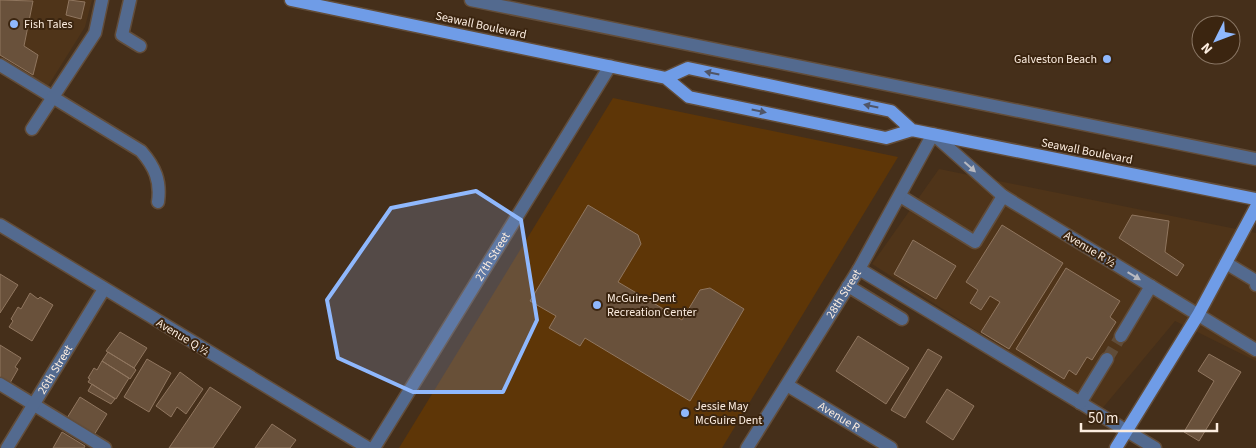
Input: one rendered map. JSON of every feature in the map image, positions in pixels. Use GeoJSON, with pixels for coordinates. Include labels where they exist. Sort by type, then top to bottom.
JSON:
{"type":"FeatureCollection","features":[{"type":"Feature","properties":{"kind":"main road","name":"Seawall Boulevard"},"geometry":{"type":"LineString","coordinates":[[291,0],[666,78],[689,97],[886,138],[912,130],[1256,200]]}},
{"type":"Feature","properties":{"kind":"main road"},"geometry":{"type":"LineString","coordinates":[[666,78],[688,68],[891,111],[912,130]]}},
{"type":"Feature","properties":{"kind":"main road"},"geometry":{"type":"LineString","coordinates":[[1116,448],[1198,315],[1256,207]]}},
{"type":"Feature","properties":{"kind":"street"},"geometry":{"type":"LineString","coordinates":[[32,128],[54,98],[95,33],[102,0]]}},
{"type":"Feature","properties":{"kind":"street"},"geometry":{"type":"LineString","coordinates":[[130,0],[122,35],[140,46]]}},
{"type":"Feature","properties":{"kind":"street"},"geometry":{"type":"LineString","coordinates":[[471,0],[1256,159]]}},
{"type":"Feature","properties":{"kind":"street"},"geometry":{"type":"LineString","coordinates":[[0,65],[141,151],[151,162],[156,172],[158,202]]}},
{"type":"Feature","properties":{"kind":"street","name":"27th Street"},"geometry":{"type":"LineString","coordinates":[[374,448],[610,66]]}},
{"type":"Feature","properties":{"kind":"street","name":"28th Street"},"geometry":{"type":"LineString","coordinates":[[747,448],[859,268],[933,134]]}},
{"type":"Feature","properties":{"kind":"street","name":"Avenue R ½"},"geometry":{"type":"LineString","coordinates":[[933,134],[1003,196],[1256,350]]}},
{"type":"Feature","properties":{"kind":"street"},"geometry":{"type":"LineString","coordinates":[[900,196],[975,242],[1003,196]]}},
{"type":"Feature","properties":{"kind":"street","name":"Avenue Q ½"},"geometry":{"type":"LineString","coordinates":[[0,225],[368,448]]}},
{"type":"Feature","properties":{"kind":"street"},"geometry":{"type":"LineString","coordinates":[[1226,263],[1256,281],[1256,285]]}},
{"type":"Feature","properties":{"kind":"street"},"geometry":{"type":"LineString","coordinates":[[859,268],[1155,448]]}},
{"type":"Feature","properties":{"kind":"street"},"geometry":{"type":"LineString","coordinates":[[848,286],[902,320]]}},
{"type":"Feature","properties":{"kind":"street"},"geometry":{"type":"LineString","coordinates":[[1122,336],[1151,286]]}},
{"type":"Feature","properties":{"kind":"street","name":"26th Street"},"geometry":{"type":"LineString","coordinates":[[7,448],[104,289]]}},
{"type":"Feature","properties":{"kind":"street"},"geometry":{"type":"LineString","coordinates":[[1080,403],[1107,359]]}},
{"type":"Feature","properties":{"kind":"street"},"geometry":{"type":"LineString","coordinates":[[0,384],[105,448]]}},
{"type":"Feature","properties":{"kind":"street","name":"Avenue R"},"geometry":{"type":"LineString","coordinates":[[787,385],[891,448]]}},
{"type":"Feature","properties":{"kind":"highlighted area"},"geometry":{"type":"Polygon","coordinates":[[[476,191],[521,220],[537,320],[503,392],[413,392],[338,358],[327,300],[391,208],[476,191]]]}},
{"type":"Feature","properties":{"kind":"shaded area"},"geometry":{"type":"Polygon","coordinates":[[[0,0],[92,0],[85,27],[48,86],[0,57],[0,0]]]}},
{"type":"Feature","properties":{"kind":"shaded area"},"geometry":{"type":"Polygon","coordinates":[[[613,98],[898,157],[722,448],[399,448],[613,98]]]}},
{"type":"Feature","properties":{"kind":"shaded area"},"geometry":{"type":"Polygon","coordinates":[[[939,169],[1256,233],[1256,361],[1175,321],[1101,410],[872,264],[939,169]]]}},
{"type":"Feature","properties":{"kind":"building","name":"Fish Tales"},"geometry":{"type":"Polygon","coordinates":[[[0,0],[33,1],[24,46],[38,55],[33,75],[0,55],[0,0]]]}},
{"type":"Feature","properties":{"kind":"building"},"geometry":{"type":"Polygon","coordinates":[[[69,0],[85,2],[81,19],[66,15],[69,0]]]}},
{"type":"Feature","properties":{"kind":"building","name":"McGuire-Dent Recreation Center"},"geometry":{"type":"Polygon","coordinates":[[[588,205],[638,235],[641,244],[618,282],[682,320],[700,290],[710,288],[744,309],[690,401],[585,338],[580,346],[549,328],[556,316],[530,301],[588,205]]]}},
{"type":"Feature","properties":{"kind":"building"},"geometry":{"type":"Polygon","coordinates":[[[1132,215],[1169,221],[1165,252],[1184,265],[1177,276],[1119,238],[1132,215]]]}},
{"type":"Feature","properties":{"kind":"building"},"geometry":{"type":"Polygon","coordinates":[[[1002,225],[1063,263],[1009,349],[981,332],[1000,302],[990,296],[981,310],[970,303],[978,290],[966,282],[1002,225]]]}},
{"type":"Feature","properties":{"kind":"building"},"geometry":{"type":"Polygon","coordinates":[[[913,240],[956,266],[936,299],[894,274],[913,240]]]}},
{"type":"Feature","properties":{"kind":"building"},"geometry":{"type":"Polygon","coordinates":[[[1066,268],[1120,301],[1110,317],[1116,322],[1092,360],[1087,357],[1076,375],[1069,370],[1064,379],[1016,349],[1066,268]]]}},
{"type":"Feature","properties":{"kind":"building"},"geometry":{"type":"Polygon","coordinates":[[[0,274],[18,285],[0,313],[0,274]]]}},
{"type":"Feature","properties":{"kind":"building"},"geometry":{"type":"Polygon","coordinates":[[[30,293],[38,299],[40,297],[53,305],[32,341],[9,327],[18,307],[21,309],[30,293]]]}},
{"type":"Feature","properties":{"kind":"building"},"geometry":{"type":"Polygon","coordinates":[[[120,332],[147,348],[134,368],[106,351],[120,332]]]}},
{"type":"Feature","properties":{"kind":"building"},"geometry":{"type":"Polygon","coordinates":[[[858,336],[909,368],[886,404],[836,371],[858,336]]]}},
{"type":"Feature","properties":{"kind":"building"},"geometry":{"type":"Polygon","coordinates":[[[0,345],[21,358],[15,367],[18,369],[10,383],[0,377],[0,345]]]}},
{"type":"Feature","properties":{"kind":"building"},"geometry":{"type":"Polygon","coordinates":[[[928,349],[942,357],[905,418],[891,410],[928,349]]]}},
{"type":"Feature","properties":{"kind":"building"},"geometry":{"type":"Polygon","coordinates":[[[108,352],[136,370],[130,379],[102,361],[108,352]]]}},
{"type":"Feature","properties":{"kind":"building"},"geometry":{"type":"Polygon","coordinates":[[[1209,354],[1241,372],[1199,441],[1184,432],[1214,381],[1198,371],[1209,354]]]}},
{"type":"Feature","properties":{"kind":"building"},"geometry":{"type":"Polygon","coordinates":[[[147,359],[171,373],[149,412],[124,397],[147,359]]]}},
{"type":"Feature","properties":{"kind":"building"},"geometry":{"type":"Polygon","coordinates":[[[102,361],[129,378],[116,399],[88,382],[90,379],[88,378],[94,368],[97,370],[102,361]]]}},
{"type":"Feature","properties":{"kind":"building"},"geometry":{"type":"Polygon","coordinates":[[[180,372],[203,389],[186,414],[177,407],[171,417],[156,406],[180,372]]]}},
{"type":"Feature","properties":{"kind":"building"},"geometry":{"type":"Polygon","coordinates":[[[92,384],[115,399],[111,404],[88,391],[92,384]]]}},
{"type":"Feature","properties":{"kind":"building"},"geometry":{"type":"Polygon","coordinates":[[[210,387],[241,407],[213,448],[169,448],[210,387]]]}},
{"type":"Feature","properties":{"kind":"building"},"geometry":{"type":"Polygon","coordinates":[[[947,389],[974,406],[953,440],[926,422],[947,389]]]}},
{"type":"Feature","properties":{"kind":"building"},"geometry":{"type":"Polygon","coordinates":[[[80,397],[107,414],[94,435],[67,418],[80,397]]]}},
{"type":"Feature","properties":{"kind":"building"},"geometry":{"type":"Polygon","coordinates":[[[272,424],[296,440],[290,448],[255,448],[272,424]]]}},
{"type":"Feature","properties":{"kind":"building"},"geometry":{"type":"Polygon","coordinates":[[[62,432],[85,446],[84,448],[53,448],[62,432]]]}},
{"type":"Feature","properties":{"kind":"tunnel"},"geometry":{"type":"LineString","coordinates":[[1107,359],[1121,336]]}},
{"type":"Feature","properties":{"kind":"place","name":"Fish Tales"},"geometry":{"type":"Point","coordinates":[14,24]}},
{"type":"Feature","properties":{"kind":"place","name":"Galveston Beach"},"geometry":{"type":"Point","coordinates":[1107,59]}},
{"type":"Feature","properties":{"kind":"place","name":"McGuire-Dent Recreation Center"},"geometry":{"type":"Point","coordinates":[597,305]}},
{"type":"Feature","properties":{"kind":"place","name":"Jessie May McGuire Dent"},"geometry":{"type":"Point","coordinates":[685,413]}}]}
